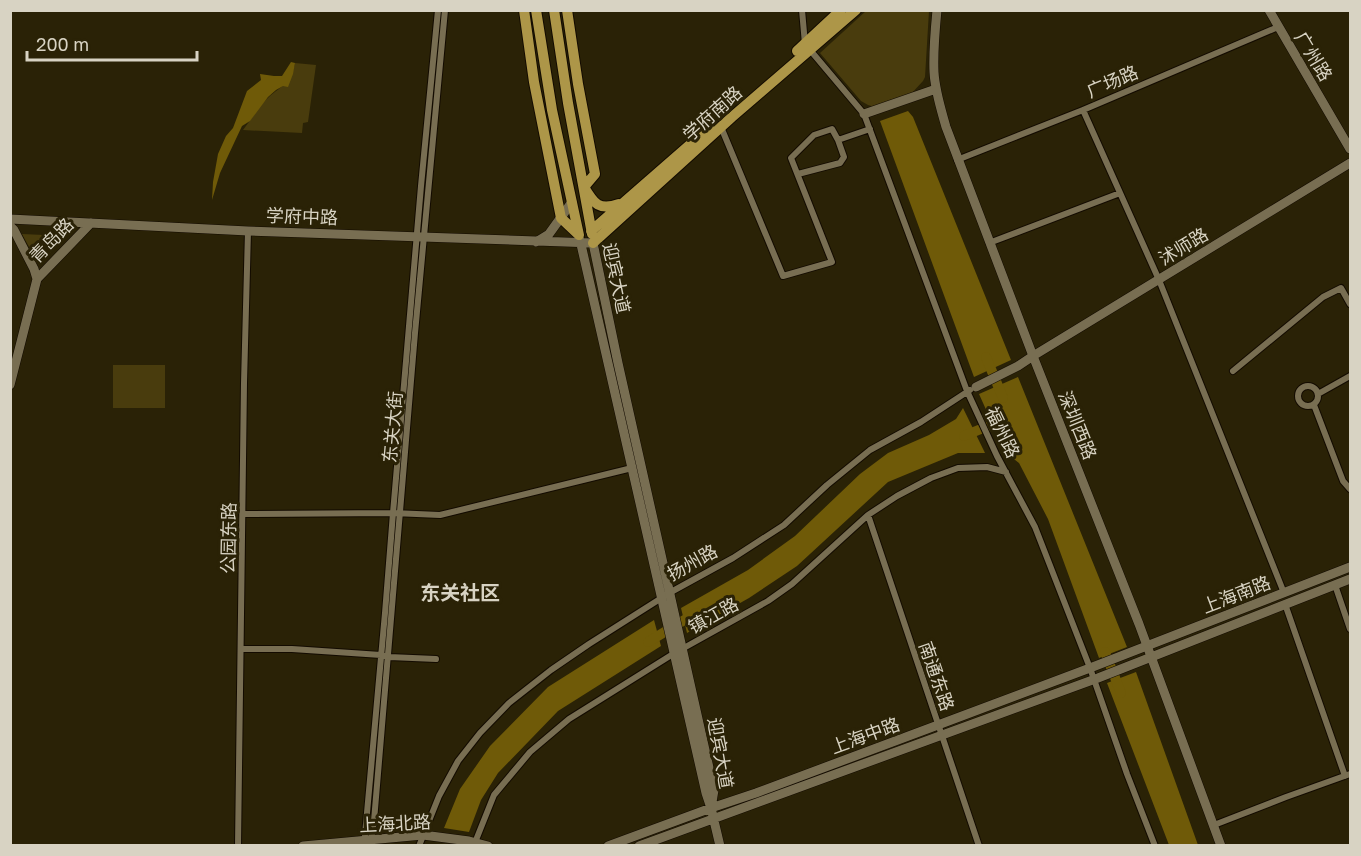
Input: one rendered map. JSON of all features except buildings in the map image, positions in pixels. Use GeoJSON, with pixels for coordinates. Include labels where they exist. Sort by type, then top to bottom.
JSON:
{"type":"FeatureCollection","features":[{"type":"Feature","properties":{"kind":"main road"},"geometry":{"type":"LineString","coordinates":[[524,10],[534,81],[561,218],[580,239],[593,243]]}},
{"type":"Feature","properties":{"kind":"main road","name":"迎宾大道"},"geometry":{"type":"LineString","coordinates":[[536,10],[552,110],[580,239],[663,611],[705,793],[712,813]]}},
{"type":"Feature","properties":{"kind":"main road","name":"迎宾大道"},"geometry":{"type":"LineString","coordinates":[[554,10],[593,243],[714,790],[712,813]]}},
{"type":"Feature","properties":{"kind":"main road"},"geometry":{"type":"LineString","coordinates":[[567,10],[595,174],[584,187],[597,206],[608,208],[625,202]]}},
{"type":"Feature","properties":{"kind":"main road","name":"学府南路"},"geometry":{"type":"LineString","coordinates":[[593,243],[807,47],[841,10]]}},
{"type":"Feature","properties":{"kind":"main road","name":"学府南路"},"geometry":{"type":"LineString","coordinates":[[591,231],[807,47],[856,10]]}},
{"type":"Feature","properties":{"kind":"main road","name":"广州路"},"geometry":{"type":"LineString","coordinates":[[1269,10],[1350,148]]}},
{"type":"Feature","properties":{"kind":"main road","name":"深圳西路"},"geometry":{"type":"LineString","coordinates":[[938,13],[934,51],[936,89],[946,127],[989,243],[1148,646],[1221,846]]}},
{"type":"Feature","properties":{"kind":"main road"},"geometry":{"type":"LineString","coordinates":[[864,114],[936,89]]}},
{"type":"Feature","properties":{"kind":"main road","name":"沭师路"},"geometry":{"type":"LineString","coordinates":[[1033,356],[1350,163]]}},
{"type":"Feature","properties":{"kind":"main road"},"geometry":{"type":"LineString","coordinates":[[535,242],[549,234],[572,202]]}},
{"type":"Feature","properties":{"kind":"main road","name":"学府中路"},"geometry":{"type":"LineString","coordinates":[[10,219],[535,242],[580,239]]}},
{"type":"Feature","properties":{"kind":"main road","name":"青岛路"},"geometry":{"type":"LineString","coordinates":[[10,385],[37,279],[91,223]]}},
{"type":"Feature","properties":{"kind":"main road"},"geometry":{"type":"LineString","coordinates":[[10,226],[34,269],[37,279]]}},
{"type":"Feature","properties":{"kind":"main road"},"geometry":{"type":"LineString","coordinates":[[580,239],[591,231]]}},
{"type":"Feature","properties":{"kind":"main road","name":"扬州路"},"geometry":{"type":"LineString","coordinates":[[971,389],[1033,356]]}},
{"type":"Feature","properties":{"kind":"main road","name":"上海南路"},"geometry":{"type":"LineString","coordinates":[[1133,651],[1350,567]]}},
{"type":"Feature","properties":{"kind":"main road","name":"上海南路"},"geometry":{"type":"LineString","coordinates":[[1137,663],[1350,579]]}},
{"type":"Feature","properties":{"kind":"main road","name":"上海中路"},"geometry":{"type":"LineString","coordinates":[[940,730],[1133,651]]}},
{"type":"Feature","properties":{"kind":"main road","name":"上海中路"},"geometry":{"type":"LineString","coordinates":[[639,846],[756,793],[1137,663]]}},
{"type":"Feature","properties":{"kind":"main road"},"geometry":{"type":"LineString","coordinates":[[712,813],[720,846]]}},
{"type":"Feature","properties":{"kind":"main road","name":"上海中路"},"geometry":{"type":"LineString","coordinates":[[608,846],[712,813]]}},
{"type":"Feature","properties":{"kind":"main road","name":"上海北路"},"geometry":{"type":"LineString","coordinates":[[303,846],[367,843],[426,835],[488,846]]}},
{"type":"Feature","properties":{"kind":"street","name":"东关大街"},"geometry":{"type":"LineString","coordinates":[[421,237],[438,10]]}},
{"type":"Feature","properties":{"kind":"street","name":"东关大街"},"geometry":{"type":"LineString","coordinates":[[367,843],[381,655],[445,10]]}},
{"type":"Feature","properties":{"kind":"street"},"geometry":{"type":"LineString","coordinates":[[802,10],[807,47]]}},
{"type":"Feature","properties":{"kind":"street","name":"广场路"},"geometry":{"type":"LineString","coordinates":[[957,159],[1083,110],[1278,27]]}},
{"type":"Feature","properties":{"kind":"street","name":"福州路"},"geometry":{"type":"LineString","coordinates":[[807,47],[864,114],[971,389],[971,401],[1035,527],[1096,678],[1155,846]]}},
{"type":"Feature","properties":{"kind":"street"},"geometry":{"type":"LineString","coordinates":[[1083,110],[1159,280],[1284,593]]}},
{"type":"Feature","properties":{"kind":"street"},"geometry":{"type":"LineString","coordinates":[[721,127],[783,276],[832,262],[791,158],[814,135],[832,129],[844,157],[840,163],[798,174]]}},
{"type":"Feature","properties":{"kind":"street"},"geometry":{"type":"LineString","coordinates":[[838,140],[870,129]]}},
{"type":"Feature","properties":{"kind":"street"},"geometry":{"type":"LineString","coordinates":[[989,243],[1120,193]]}},
{"type":"Feature","properties":{"kind":"street","name":"公园东路"},"geometry":{"type":"LineString","coordinates":[[238,846],[248,231]]}},
{"type":"Feature","properties":{"kind":"street"},"geometry":{"type":"LineString","coordinates":[[1233,371],[1323,297],[1341,288],[1350,304]]}},
{"type":"Feature","properties":{"kind":"street"},"geometry":{"type":"LineString","coordinates":[[1318,394],[1350,376]]}},
{"type":"Feature","properties":{"kind":"street"},"geometry":{"type":"LineString","coordinates":[[1304,387],[1314,388],[1318,394],[1314,405],[1301,404],[1298,398],[1299,391],[1304,387]]}},
{"type":"Feature","properties":{"kind":"street","name":"扬州路"},"geometry":{"type":"LineString","coordinates":[[419,846],[426,835],[439,795],[458,761],[480,733],[509,704],[551,670],[589,644],[784,525],[826,485],[870,450],[921,422],[971,389]]}},
{"type":"Feature","properties":{"kind":"street"},"geometry":{"type":"LineString","coordinates":[[1314,405],[1343,481],[1350,489]]}},
{"type":"Feature","properties":{"kind":"street","name":"镇江路"},"geometry":{"type":"LineString","coordinates":[[473,843],[494,795],[530,752],[569,719],[672,650],[751,611],[792,584],[868,515],[897,496],[931,478],[958,468],[987,467],[1006,472]]}},
{"type":"Feature","properties":{"kind":"street"},"geometry":{"type":"LineString","coordinates":[[243,514],[444,515],[632,468]]}},
{"type":"Feature","properties":{"kind":"street","name":"东关大街"},"geometry":{"type":"LineString","coordinates":[[367,843],[374,821],[389,657],[396,513]]}},
{"type":"Feature","properties":{"kind":"street","name":"南通东路"},"geometry":{"type":"LineString","coordinates":[[868,515],[979,846]]}},
{"type":"Feature","properties":{"kind":"street"},"geometry":{"type":"LineString","coordinates":[[1335,585],[1350,629]]}},
{"type":"Feature","properties":{"kind":"street"},"geometry":{"type":"LineString","coordinates":[[1214,825],[1348,775],[1285,604]]}},
{"type":"Feature","properties":{"kind":"street"},"geometry":{"type":"LineString","coordinates":[[241,649],[292,649],[436,659]]}},
{"type":"Feature","properties":{"kind":"shaded area"},"geometry":{"type":"Polygon","coordinates":[[[866,11],[929,11],[923,81],[911,94],[878,108],[861,101],[820,53],[866,11]]]}},
{"type":"Feature","properties":{"kind":"shaded area"},"geometry":{"type":"Polygon","coordinates":[[[291,62],[295,63],[288,87],[283,86],[276,90],[250,121],[242,126],[220,173],[212,200],[218,154],[226,136],[233,128],[247,91],[261,80],[260,74],[282,76],[291,62]]]}},
{"type":"Feature","properties":{"kind":"shaded area"},"geometry":{"type":"Polygon","coordinates":[[[295,63],[316,65],[308,122],[303,123],[302,133],[243,130],[263,103],[287,82],[295,63]]]}},
{"type":"Feature","properties":{"kind":"shaded area"},"geometry":{"type":"Polygon","coordinates":[[[908,111],[913,117],[1011,360],[974,377],[880,121],[908,111]]]}},
{"type":"Feature","properties":{"kind":"shaded area"},"geometry":{"type":"Polygon","coordinates":[[[22,234],[66,236],[39,265],[22,234]]]}},
{"type":"Feature","properties":{"kind":"shaded area"},"geometry":{"type":"Polygon","coordinates":[[[113,365],[165,365],[165,408],[113,408],[113,365]]]}},
{"type":"Feature","properties":{"kind":"shaded area"},"geometry":{"type":"Polygon","coordinates":[[[1018,377],[1127,647],[1099,658],[1048,519],[1019,463],[1005,452],[979,394],[1018,377]]]}},
{"type":"Feature","properties":{"kind":"shaded area"},"geometry":{"type":"Polygon","coordinates":[[[963,408],[985,453],[958,453],[888,482],[797,566],[749,598],[687,633],[681,608],[748,570],[795,536],[860,474],[888,453],[929,435],[956,419],[963,408]]]}},
{"type":"Feature","properties":{"kind":"shaded area"},"geometry":{"type":"Polygon","coordinates":[[[654,620],[661,646],[558,711],[498,773],[481,800],[469,832],[444,828],[460,789],[490,746],[548,687],[654,620]]]}},
{"type":"Feature","properties":{"kind":"shaded area"},"geometry":{"type":"Polygon","coordinates":[[[1136,672],[1198,845],[1169,845],[1107,683],[1136,672]]]}},
{"type":"Feature","properties":{"kind":"waterway"},"geometry":{"type":"LineString","coordinates":[[986,357],[1003,398]]}},
{"type":"Feature","properties":{"kind":"waterway"},"geometry":{"type":"LineString","coordinates":[[964,436],[1005,419]]}},
{"type":"Feature","properties":{"kind":"waterway"},"geometry":{"type":"LineString","coordinates":[[648,642],[696,613]]}},
{"type":"Feature","properties":{"kind":"waterway"},"geometry":{"type":"LineString","coordinates":[[1105,652],[1121,693]]}},
{"type":"Feature","properties":{"kind":"district","name":"东关社区"},"geometry":{"type":"Point","coordinates":[460,592]}}]}
